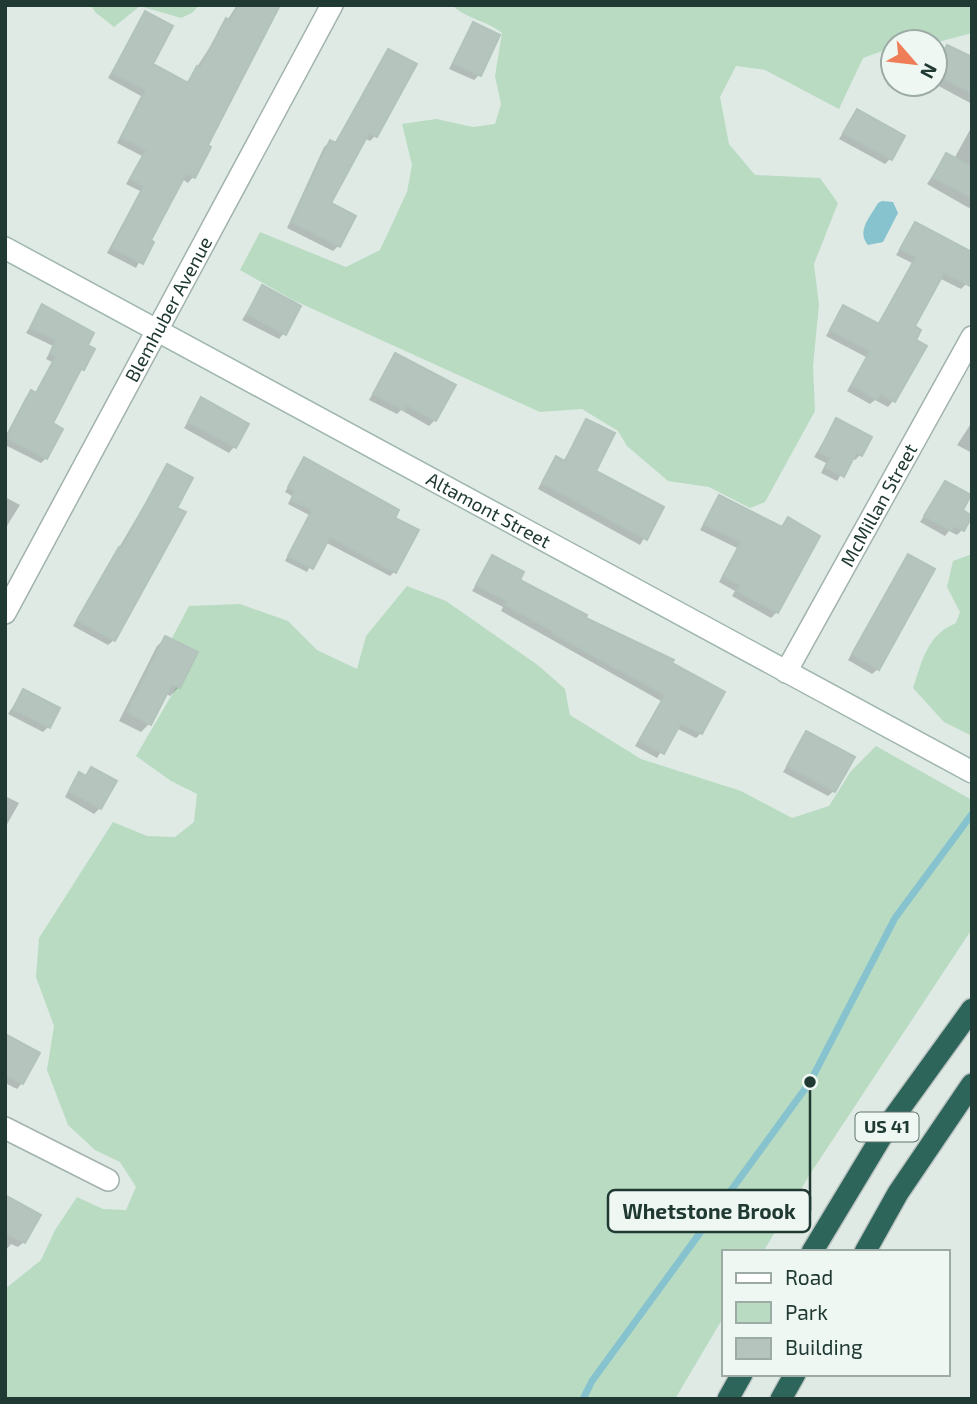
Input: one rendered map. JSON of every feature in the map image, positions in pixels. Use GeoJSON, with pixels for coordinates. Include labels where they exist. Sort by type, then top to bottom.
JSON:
{"type":"FeatureCollection","features":[{"type":"Feature","properties":{"kind":"highway","name":"US 41"},"geometry":{"type":"LineString","coordinates":[[813,1250],[891,1121],[972,1009]]}},
{"type":"Feature","properties":{"kind":"highway","name":"US 41"},"geometry":{"type":"LineString","coordinates":[[866,1250],[898,1193],[972,1084]]}},
{"type":"Feature","properties":{"kind":"highway"},"geometry":{"type":"LineString","coordinates":[[728,1399],[741,1376]]}},
{"type":"Feature","properties":{"kind":"highway"},"geometry":{"type":"LineString","coordinates":[[781,1399],[794,1376]]}},
{"type":"Feature","properties":{"kind":"street","name":"Blemhuber Avenue"},"geometry":{"type":"LineString","coordinates":[[5,612],[332,5]]}},
{"type":"Feature","properties":{"kind":"street","name":"Altamont Street"},"geometry":{"type":"LineString","coordinates":[[5,248],[972,772]]}},
{"type":"Feature","properties":{"kind":"street","name":"McMillan Street"},"geometry":{"type":"LineString","coordinates":[[786,672],[972,337]]}},
{"type":"Feature","properties":{"kind":"street"},"geometry":{"type":"LineString","coordinates":[[5,1128],[108,1180]]}},
{"type":"Feature","properties":{"kind":"green space"},"geometry":{"type":"Polygon","coordinates":[[[91,5],[199,5],[192,13],[181,18],[140,6],[114,27],[95,12],[91,5]]]}},
{"type":"Feature","properties":{"kind":"green space"},"geometry":{"type":"Polygon","coordinates":[[[452,5],[972,5],[972,33],[949,39],[949,28],[879,28],[879,52],[863,58],[839,109],[765,70],[736,66],[720,97],[729,144],[755,175],[820,178],[838,203],[814,264],[819,305],[813,366],[815,411],[765,502],[750,508],[709,487],[668,481],[627,446],[618,431],[582,409],[540,412],[293,300],[240,270],[260,232],[346,267],[380,250],[407,192],[412,165],[402,124],[436,119],[473,127],[495,124],[501,104],[495,76],[502,33],[452,5]]]}},
{"type":"Feature","properties":{"kind":"green space"},"geometry":{"type":"Polygon","coordinates":[[[972,554],[972,736],[944,722],[913,688],[927,649],[938,634],[956,623],[960,612],[947,587],[953,561],[972,554]]]}},
{"type":"Feature","properties":{"kind":"green space"},"geometry":{"type":"Polygon","coordinates":[[[407,586],[446,601],[539,666],[565,689],[570,715],[641,759],[741,791],[792,818],[829,806],[851,771],[876,746],[972,800],[972,929],[812,1171],[764,1250],[722,1250],[722,1320],[675,1399],[5,1399],[5,1289],[41,1260],[55,1230],[77,1197],[103,1209],[126,1210],[136,1187],[120,1162],[95,1150],[68,1125],[47,1070],[54,1026],[36,977],[39,938],[113,822],[147,836],[175,837],[194,822],[197,794],[171,781],[136,756],[184,674],[171,640],[189,606],[240,604],[288,621],[317,650],[357,669],[366,636],[407,586]]]}},
{"type":"Feature","properties":{"kind":"water"},"geometry":{"type":"Polygon","coordinates":[[[893,202],[898,213],[883,242],[868,245],[863,234],[864,229],[878,203],[893,202]]]}},
{"type":"Feature","properties":{"kind":"building"},"geometry":{"type":"Polygon","coordinates":[[[238,5],[280,5],[208,145],[211,147],[195,178],[186,174],[151,240],[154,242],[143,264],[112,248],[144,186],[130,179],[146,150],[121,137],[146,90],[112,73],[145,11],[173,26],[153,64],[188,83],[197,66],[200,68],[226,18],[230,20],[238,5]]]}},
{"type":"Feature","properties":{"kind":"building"},"geometry":{"type":"Polygon","coordinates":[[[473,22],[500,35],[481,76],[453,63],[473,22]]]}},
{"type":"Feature","properties":{"kind":"building"},"geometry":{"type":"Polygon","coordinates":[[[949,46],[972,57],[972,93],[949,81],[949,46]]]}},
{"type":"Feature","properties":{"kind":"building"},"geometry":{"type":"Polygon","coordinates":[[[388,49],[417,64],[377,137],[369,133],[331,203],[356,216],[340,247],[291,222],[330,140],[336,143],[388,49]]]}},
{"type":"Feature","properties":{"kind":"building"},"geometry":{"type":"Polygon","coordinates":[[[857,109],[905,136],[892,160],[843,133],[857,109]]]}},
{"type":"Feature","properties":{"kind":"building"},"geometry":{"type":"Polygon","coordinates":[[[946,153],[972,167],[972,198],[933,177],[946,153]]]}},
{"type":"Feature","properties":{"kind":"building"},"geometry":{"type":"Polygon","coordinates":[[[915,222],[972,252],[972,287],[944,273],[915,326],[921,330],[916,340],[927,346],[895,402],[880,394],[877,400],[852,385],[870,351],[830,330],[843,305],[879,324],[916,257],[900,249],[915,222]]]}},
{"type":"Feature","properties":{"kind":"building"},"geometry":{"type":"Polygon","coordinates":[[[262,285],[301,306],[286,335],[247,314],[262,285]]]}},
{"type":"Feature","properties":{"kind":"building"},"geometry":{"type":"Polygon","coordinates":[[[42,304],[94,333],[88,345],[95,349],[84,370],[81,369],[53,423],[63,429],[47,459],[6,438],[31,390],[36,393],[56,356],[50,353],[56,340],[30,328],[42,304]]]}},
{"type":"Feature","properties":{"kind":"building"},"geometry":{"type":"Polygon","coordinates":[[[395,353],[456,385],[436,421],[406,405],[404,410],[373,394],[395,353]]]}},
{"type":"Feature","properties":{"kind":"building"},"geometry":{"type":"Polygon","coordinates":[[[201,397],[249,424],[236,448],[188,422],[201,397]]]}},
{"type":"Feature","properties":{"kind":"building"},"geometry":{"type":"Polygon","coordinates":[[[836,418],[872,437],[862,456],[856,453],[844,477],[825,467],[831,458],[819,452],[836,418]]]}},
{"type":"Feature","properties":{"kind":"building"},"geometry":{"type":"Polygon","coordinates":[[[586,419],[615,433],[596,471],[664,507],[647,540],[542,483],[556,456],[565,461],[586,419]]]}},
{"type":"Feature","properties":{"kind":"building"},"geometry":{"type":"Polygon","coordinates":[[[304,457],[399,510],[395,518],[419,530],[396,573],[330,537],[313,569],[288,556],[312,510],[291,500],[295,491],[288,487],[304,457]]]}},
{"type":"Feature","properties":{"kind":"building"},"geometry":{"type":"Polygon","coordinates":[[[167,464],[193,478],[177,508],[186,512],[115,641],[77,620],[119,547],[122,548],[167,464]]]}},
{"type":"Feature","properties":{"kind":"building"},"geometry":{"type":"Polygon","coordinates":[[[945,481],[971,495],[963,510],[972,516],[964,531],[954,526],[952,531],[924,516],[945,481]]]}},
{"type":"Feature","properties":{"kind":"building"},"geometry":{"type":"Polygon","coordinates":[[[719,495],[782,527],[788,517],[820,536],[778,613],[737,591],[740,585],[723,576],[741,542],[704,524],[719,495]]]}},
{"type":"Feature","properties":{"kind":"building"},"geometry":{"type":"Polygon","coordinates":[[[908,554],[935,569],[879,670],[852,654],[908,554]]]}},
{"type":"Feature","properties":{"kind":"building"},"geometry":{"type":"Polygon","coordinates":[[[492,555],[524,572],[520,580],[587,615],[586,618],[674,660],[672,663],[725,692],[702,734],[681,723],[664,754],[639,741],[665,695],[552,633],[553,631],[505,605],[507,601],[476,585],[492,555]]]}},
{"type":"Feature","properties":{"kind":"building"},"geometry":{"type":"Polygon","coordinates":[[[165,636],[198,652],[180,688],[172,684],[151,725],[127,712],[165,636]]]}},
{"type":"Feature","properties":{"kind":"building"},"geometry":{"type":"Polygon","coordinates":[[[23,689],[60,708],[50,728],[13,709],[23,689]]]}},
{"type":"Feature","properties":{"kind":"building"},"geometry":{"type":"Polygon","coordinates":[[[806,731],[855,757],[835,792],[787,766],[806,731]]]}},
{"type":"Feature","properties":{"kind":"building"},"geometry":{"type":"Polygon","coordinates":[[[91,767],[117,781],[101,809],[69,791],[79,772],[86,776],[91,767]]]}},
{"type":"Feature","properties":{"kind":"building"},"geometry":{"type":"Polygon","coordinates":[[[5,1034],[40,1053],[23,1084],[5,1075],[5,1034]]]}},
{"type":"Feature","properties":{"kind":"building"},"geometry":{"type":"Polygon","coordinates":[[[5,1195],[41,1215],[25,1243],[5,1233],[5,1195]]]}},
{"type":"Feature","properties":{"kind":"waterway"},"geometry":{"type":"LineString","coordinates":[[583,1399],[592,1381],[810,1082],[895,918],[972,814]]}},
{"type":"Feature","properties":{"kind":"place","name":"Whetstone Brook"},"geometry":{"type":"Point","coordinates":[810,1082]}}]}
